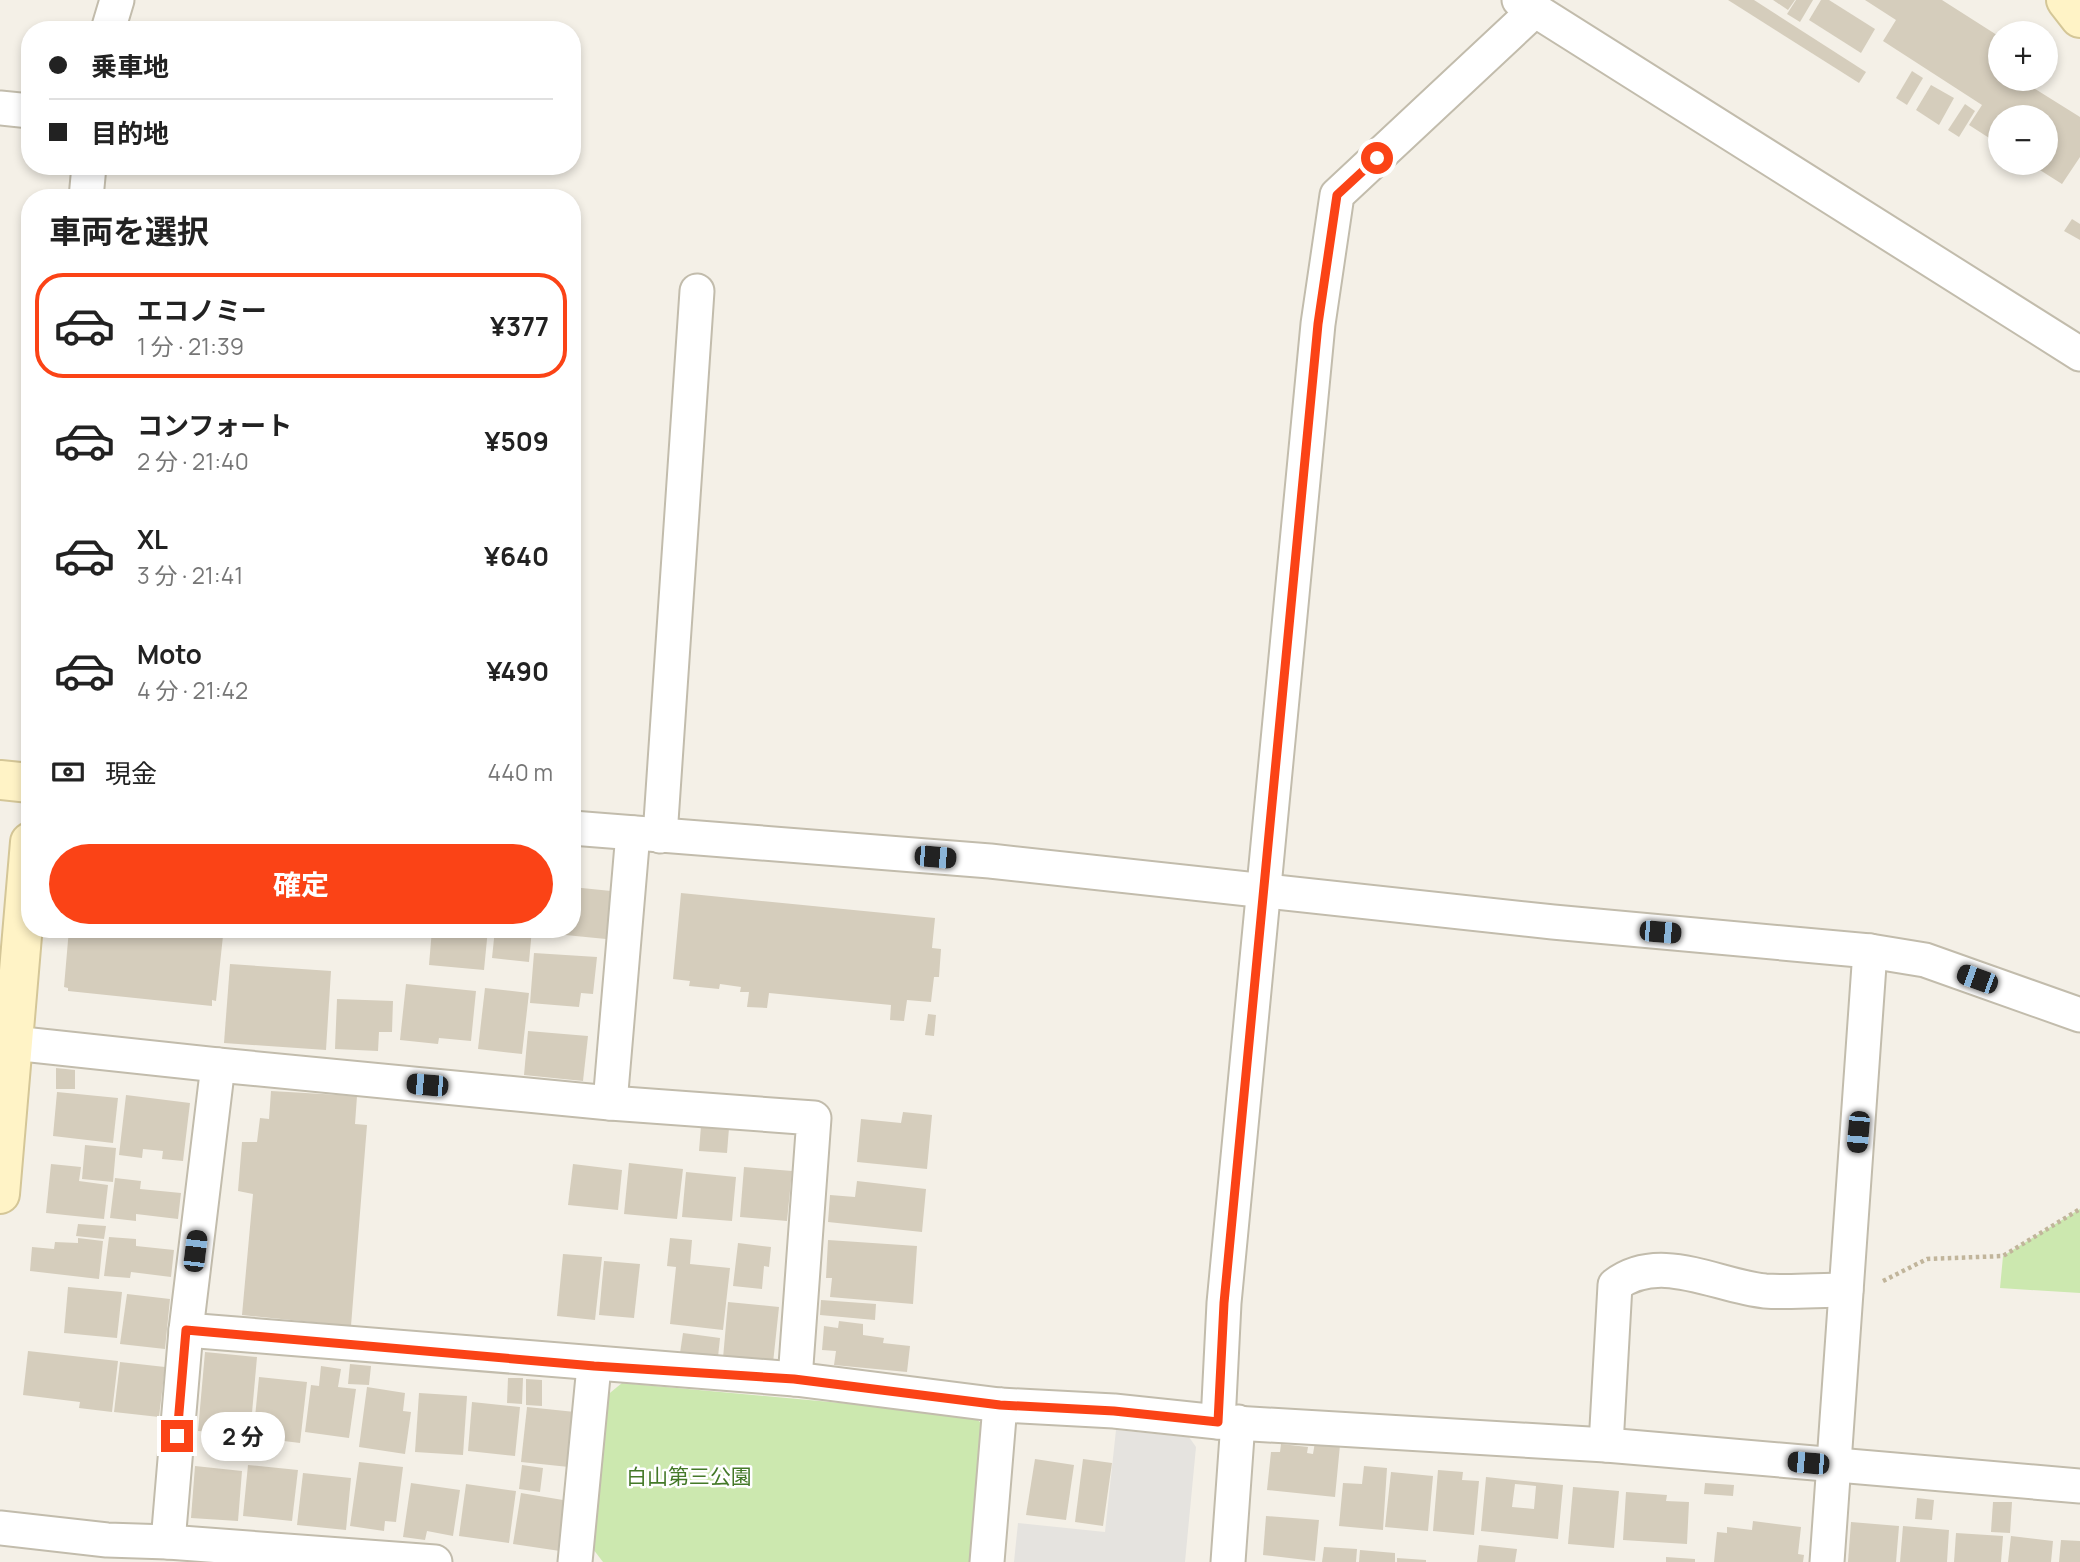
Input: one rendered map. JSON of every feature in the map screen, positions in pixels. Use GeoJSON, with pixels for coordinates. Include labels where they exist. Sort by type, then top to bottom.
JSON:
{"type":"FeatureCollection","features":[{"type":"Feature","properties":{"kind":"street"},"geometry":{"type":"LineString","coordinates":[[111,21],[117,0]]}},
{"type":"Feature","properties":{"kind":"street"},"geometry":{"type":"LineString","coordinates":[[2066,0],[2080,18]]}},
{"type":"Feature","properties":{"kind":"street"},"geometry":{"type":"LineString","coordinates":[[1228,1562],[1228,1422],[1224,1303],[1318,324],[1337,195],[1527,5],[2080,354]]}},
{"type":"Feature","properties":{"kind":"street"},"geometry":{"type":"LineString","coordinates":[[0,108],[21,110]]}},
{"type":"Feature","properties":{"kind":"street"},"geometry":{"type":"LineString","coordinates":[[610,1103],[646,834],[697,291]]}},
{"type":"Feature","properties":{"kind":"street"},"geometry":{"type":"LineString","coordinates":[[0,780],[21,782]]}},
{"type":"Feature","properties":{"kind":"street"},"geometry":{"type":"LineString","coordinates":[[581,829],[990,861],[1264,893],[1871,951],[1925,960],[2080,1015]]}},
{"type":"Feature","properties":{"kind":"street"},"geometry":{"type":"LineString","coordinates":[[0,1194],[22,938]]}},
{"type":"Feature","properties":{"kind":"street"},"geometry":{"type":"LineString","coordinates":[[1827,1562],[1871,951]]}},
{"type":"Feature","properties":{"kind":"street"},"geometry":{"type":"LineString","coordinates":[[13,1043],[610,1103],[814,1118],[794,1379]]}},
{"type":"Feature","properties":{"kind":"street"},"geometry":{"type":"LineString","coordinates":[[168,1542],[186,1330],[218,1065]]}},
{"type":"Feature","properties":{"kind":"street"},"geometry":{"type":"LineString","coordinates":[[1606,1445],[1615,1285],[1629,1274],[1672,1269],[1765,1291],[1846,1290]]}},
{"type":"Feature","properties":{"kind":"street"},"geometry":{"type":"LineString","coordinates":[[186,1330],[594,1366],[794,1379],[1000,1405],[1606,1445],[2080,1486]]}},
{"type":"Feature","properties":{"kind":"street"},"geometry":{"type":"LineString","coordinates":[[575,1562],[594,1366]]}},
{"type":"Feature","properties":{"kind":"street"},"geometry":{"type":"LineString","coordinates":[[987,1562],[1000,1405]]}},
{"type":"Feature","properties":{"kind":"street"},"geometry":{"type":"LineString","coordinates":[[0,1528],[107,1540],[435,1562]]}},
{"type":"Feature","properties":{"kind":"path"},"geometry":{"type":"LineString","coordinates":[[1846,1290],[1883,1281],[1927,1259],[2003,1256],[2080,1209]]}},
{"type":"Feature","properties":{"kind":"green space"},"geometry":{"type":"Polygon","coordinates":[[[2080,1209],[2080,1293],[2000,1288],[2003,1256],[2080,1209]]]}},
{"type":"Feature","properties":{"kind":"green space","name":"白山第三公園"},"geometry":{"type":"Polygon","coordinates":[[[622,1383],[972,1415],[990,1431],[977,1562],[603,1562],[593,1549],[605,1397],[622,1383]]]}},
{"type":"Feature","properties":{"kind":"shaded area"},"geometry":{"type":"Polygon","coordinates":[[[1116,1430],[1189,1437],[1196,1447],[1185,1562],[1014,1562],[1018,1523],[1105,1532],[1116,1430]]]}},
{"type":"Feature","properties":{"kind":"building"},"geometry":{"type":"Polygon","coordinates":[[[1728,0],[1754,0],[1866,72],[1859,83],[1728,0]]]}},
{"type":"Feature","properties":{"kind":"building"},"geometry":{"type":"Polygon","coordinates":[[[1773,0],[1795,0],[1788,10],[1773,0]]]}},
{"type":"Feature","properties":{"kind":"building"},"geometry":{"type":"Polygon","coordinates":[[[1796,0],[1813,0],[1800,22],[1787,14],[1796,0]]]}},
{"type":"Feature","properties":{"kind":"building"},"geometry":{"type":"Polygon","coordinates":[[[1821,0],[1829,0],[1875,29],[1861,53],[1809,20],[1821,0]]]}},
{"type":"Feature","properties":{"kind":"building"},"geometry":{"type":"Polygon","coordinates":[[[1865,0],[1942,0],[1988,29],[1988,91],[2038,91],[2080,117],[2080,157],[2062,184],[2048,175],[2058,175],[2058,105],[1988,105],[1988,137],[1969,125],[1982,105],[1883,41],[1896,20],[1865,0]]]}},
{"type":"Feature","properties":{"kind":"building"},"geometry":{"type":"Polygon","coordinates":[[[1912,71],[1923,78],[1907,105],[1896,98],[1912,71]]]}},
{"type":"Feature","properties":{"kind":"building"},"geometry":{"type":"Polygon","coordinates":[[[1931,85],[1954,98],[1939,125],[1916,110],[1931,85]]]}},
{"type":"Feature","properties":{"kind":"building"},"geometry":{"type":"Polygon","coordinates":[[[1965,104],[1975,111],[1959,137],[1948,130],[1965,104]]]}},
{"type":"Feature","properties":{"kind":"building"},"geometry":{"type":"Polygon","coordinates":[[[2072,219],[2080,224],[2080,240],[2064,231],[2072,219]]]}},
{"type":"Feature","properties":{"kind":"building"},"geometry":{"type":"Polygon","coordinates":[[[581,888],[611,891],[606,939],[581,937],[581,888]]]}},
{"type":"Feature","properties":{"kind":"building"},"geometry":{"type":"Polygon","coordinates":[[[681,893],[935,918],[932,948],[941,949],[939,977],[934,977],[931,1002],[907,1000],[904,1021],[890,1020],[891,1005],[769,993],[767,1008],[747,1007],[749,992],[740,992],[741,987],[720,984],[719,989],[689,986],[690,981],[673,979],[681,893]]]}},
{"type":"Feature","properties":{"kind":"building"},"geometry":{"type":"Polygon","coordinates":[[[68,938],[223,938],[216,1001],[212,1000],[212,1006],[68,991],[68,988],[64,987],[68,938]]]}},
{"type":"Feature","properties":{"kind":"building"},"geometry":{"type":"Polygon","coordinates":[[[431,938],[487,938],[484,970],[429,965],[431,938]]]}},
{"type":"Feature","properties":{"kind":"building"},"geometry":{"type":"Polygon","coordinates":[[[494,938],[531,938],[529,962],[492,958],[494,938]]]}},
{"type":"Feature","properties":{"kind":"building"},"geometry":{"type":"Polygon","coordinates":[[[534,953],[597,957],[593,994],[581,993],[579,1007],[530,1003],[534,953]]]}},
{"type":"Feature","properties":{"kind":"building"},"geometry":{"type":"Polygon","coordinates":[[[230,964],[331,971],[326,1050],[224,1043],[230,964]]]}},
{"type":"Feature","properties":{"kind":"building"},"geometry":{"type":"Polygon","coordinates":[[[406,984],[476,991],[471,1041],[439,1038],[438,1044],[400,1040],[406,984]]]}},
{"type":"Feature","properties":{"kind":"building"},"geometry":{"type":"Polygon","coordinates":[[[485,988],[529,993],[522,1054],[478,1049],[485,988]]]}},
{"type":"Feature","properties":{"kind":"building"},"geometry":{"type":"Polygon","coordinates":[[[337,999],[393,1001],[392,1032],[379,1032],[378,1051],[335,1049],[337,999]]]}},
{"type":"Feature","properties":{"kind":"building"},"geometry":{"type":"Polygon","coordinates":[[[928,1014],[936,1015],[934,1036],[925,1035],[928,1014]]]}},
{"type":"Feature","properties":{"kind":"building"},"geometry":{"type":"Polygon","coordinates":[[[528,1031],[588,1036],[583,1081],[524,1075],[528,1031]]]}},
{"type":"Feature","properties":{"kind":"building"},"geometry":{"type":"Polygon","coordinates":[[[56,1068],[75,1070],[75,1089],[56,1089],[56,1068]]]}},
{"type":"Feature","properties":{"kind":"building"},"geometry":{"type":"Polygon","coordinates":[[[271,1091],[357,1096],[355,1124],[367,1125],[351,1326],[242,1315],[253,1194],[238,1191],[242,1142],[257,1142],[260,1118],[269,1119],[271,1091]]]}},
{"type":"Feature","properties":{"kind":"building"},"geometry":{"type":"Polygon","coordinates":[[[57,1092],[118,1098],[113,1143],[53,1136],[57,1092]]]}},
{"type":"Feature","properties":{"kind":"building"},"geometry":{"type":"Polygon","coordinates":[[[126,1095],[190,1103],[183,1161],[162,1159],[163,1151],[143,1149],[142,1158],[119,1155],[126,1095]]]}},
{"type":"Feature","properties":{"kind":"building"},"geometry":{"type":"Polygon","coordinates":[[[903,1112],[932,1115],[927,1169],[857,1162],[861,1119],[901,1123],[903,1112]]]}},
{"type":"Feature","properties":{"kind":"building"},"geometry":{"type":"Polygon","coordinates":[[[701,1126],[729,1128],[727,1153],[699,1151],[701,1126]]]}},
{"type":"Feature","properties":{"kind":"building"},"geometry":{"type":"Polygon","coordinates":[[[85,1145],[116,1148],[113,1182],[82,1179],[85,1145]]]}},
{"type":"Feature","properties":{"kind":"building"},"geometry":{"type":"Polygon","coordinates":[[[629,1163],[683,1169],[677,1219],[624,1214],[629,1163]]]}},
{"type":"Feature","properties":{"kind":"building"},"geometry":{"type":"Polygon","coordinates":[[[51,1164],[81,1167],[79,1181],[108,1185],[104,1219],[46,1213],[51,1164]]]}},
{"type":"Feature","properties":{"kind":"building"},"geometry":{"type":"Polygon","coordinates":[[[573,1164],[622,1170],[618,1210],[568,1205],[573,1164]]]}},
{"type":"Feature","properties":{"kind":"building"},"geometry":{"type":"Polygon","coordinates":[[[744,1167],[792,1171],[787,1221],[740,1217],[744,1167]]]}},
{"type":"Feature","properties":{"kind":"building"},"geometry":{"type":"Polygon","coordinates":[[[686,1172],[736,1177],[732,1221],[682,1217],[686,1172]]]}},
{"type":"Feature","properties":{"kind":"building"},"geometry":{"type":"Polygon","coordinates":[[[115,1178],[141,1181],[140,1189],[181,1193],[178,1219],[136,1214],[136,1221],[110,1218],[115,1178]]]}},
{"type":"Feature","properties":{"kind":"building"},"geometry":{"type":"Polygon","coordinates":[[[857,1181],[926,1189],[922,1232],[828,1222],[830,1195],[855,1197],[857,1181]]]}},
{"type":"Feature","properties":{"kind":"building"},"geometry":{"type":"Polygon","coordinates":[[[78,1224],[106,1226],[104,1239],[76,1236],[78,1224]]]}},
{"type":"Feature","properties":{"kind":"building"},"geometry":{"type":"Polygon","coordinates":[[[109,1237],[136,1239],[136,1246],[174,1250],[171,1277],[131,1272],[130,1278],[104,1276],[109,1237]]]}},
{"type":"Feature","properties":{"kind":"building"},"geometry":{"type":"Polygon","coordinates":[[[78,1238],[103,1241],[99,1279],[30,1271],[32,1247],[54,1249],[55,1242],[78,1243],[78,1238]]]}},
{"type":"Feature","properties":{"kind":"building"},"geometry":{"type":"Polygon","coordinates":[[[670,1238],[692,1240],[690,1264],[730,1268],[723,1330],[670,1324],[676,1267],[667,1266],[670,1238]]]}},
{"type":"Feature","properties":{"kind":"building"},"geometry":{"type":"Polygon","coordinates":[[[828,1240],[917,1246],[913,1304],[830,1297],[832,1278],[826,1278],[828,1240]]]}},
{"type":"Feature","properties":{"kind":"building"},"geometry":{"type":"Polygon","coordinates":[[[738,1243],[771,1247],[769,1267],[764,1266],[762,1289],[733,1286],[738,1243]]]}},
{"type":"Feature","properties":{"kind":"building"},"geometry":{"type":"Polygon","coordinates":[[[563,1254],[602,1257],[595,1320],[557,1316],[563,1254]]]}},
{"type":"Feature","properties":{"kind":"building"},"geometry":{"type":"Polygon","coordinates":[[[604,1261],[640,1264],[634,1318],[599,1315],[604,1261]]]}},
{"type":"Feature","properties":{"kind":"building"},"geometry":{"type":"Polygon","coordinates":[[[68,1287],[122,1292],[117,1338],[64,1333],[68,1287]]]}},
{"type":"Feature","properties":{"kind":"building"},"geometry":{"type":"Polygon","coordinates":[[[127,1294],[170,1299],[165,1349],[120,1344],[127,1294]]]}},
{"type":"Feature","properties":{"kind":"building"},"geometry":{"type":"Polygon","coordinates":[[[821,1300],[876,1304],[875,1320],[820,1315],[821,1300]]]}},
{"type":"Feature","properties":{"kind":"building"},"geometry":{"type":"Polygon","coordinates":[[[728,1302],[779,1307],[773,1363],[723,1358],[728,1302]]]}},
{"type":"Feature","properties":{"kind":"building"},"geometry":{"type":"Polygon","coordinates":[[[839,1321],[863,1324],[863,1335],[884,1338],[883,1343],[910,1346],[907,1372],[834,1365],[836,1351],[822,1350],[824,1326],[838,1328],[839,1321]]]}},
{"type":"Feature","properties":{"kind":"building"},"geometry":{"type":"Polygon","coordinates":[[[683,1333],[720,1338],[718,1357],[680,1353],[683,1333]]]}},
{"type":"Feature","properties":{"kind":"building"},"geometry":{"type":"Polygon","coordinates":[[[28,1351],[118,1361],[112,1412],[79,1408],[80,1402],[23,1395],[28,1351]]]}},
{"type":"Feature","properties":{"kind":"building"},"geometry":{"type":"Polygon","coordinates":[[[205,1352],[257,1357],[250,1435],[198,1431],[205,1352]]]}},
{"type":"Feature","properties":{"kind":"building"},"geometry":{"type":"Polygon","coordinates":[[[120,1362],[165,1367],[159,1417],[114,1412],[120,1362]]]}},
{"type":"Feature","properties":{"kind":"building"},"geometry":{"type":"Polygon","coordinates":[[[350,1364],[371,1366],[369,1385],[348,1384],[350,1364]]]}},
{"type":"Feature","properties":{"kind":"building"},"geometry":{"type":"Polygon","coordinates":[[[321,1366],[341,1369],[338,1387],[356,1389],[349,1438],[305,1432],[311,1385],[319,1386],[321,1366]]]}},
{"type":"Feature","properties":{"kind":"building"},"geometry":{"type":"Polygon","coordinates":[[[259,1377],[307,1382],[300,1443],[253,1437],[259,1377]]]}},
{"type":"Feature","properties":{"kind":"building"},"geometry":{"type":"Polygon","coordinates":[[[508,1378],[523,1378],[522,1404],[507,1403],[508,1378]]]}},
{"type":"Feature","properties":{"kind":"building"},"geometry":{"type":"Polygon","coordinates":[[[526,1379],[542,1380],[542,1406],[526,1405],[526,1379]]]}},
{"type":"Feature","properties":{"kind":"building"},"geometry":{"type":"Polygon","coordinates":[[[367,1387],[405,1393],[403,1411],[411,1412],[405,1454],[359,1447],[367,1387]]]}},
{"type":"Feature","properties":{"kind":"building"},"geometry":{"type":"Polygon","coordinates":[[[419,1393],[467,1396],[463,1455],[415,1452],[419,1393]]]}},
{"type":"Feature","properties":{"kind":"building"},"geometry":{"type":"Polygon","coordinates":[[[472,1402],[520,1407],[515,1456],[468,1451],[472,1402]]]}},
{"type":"Feature","properties":{"kind":"building"},"geometry":{"type":"Polygon","coordinates":[[[527,1407],[575,1412],[569,1467],[521,1462],[527,1407]]]}},
{"type":"Feature","properties":{"kind":"building"},"geometry":{"type":"Polygon","coordinates":[[[1315,1442],[1340,1445],[1335,1497],[1267,1490],[1271,1452],[1280,1452],[1281,1444],[1308,1447],[1307,1453],[1313,1454],[1315,1442]]]}},
{"type":"Feature","properties":{"kind":"building"},"geometry":{"type":"Polygon","coordinates":[[[1035,1459],[1074,1465],[1066,1520],[1026,1515],[1035,1459]]]}},
{"type":"Feature","properties":{"kind":"building"},"geometry":{"type":"Polygon","coordinates":[[[1083,1459],[1112,1463],[1103,1526],[1075,1522],[1083,1459]]]}},
{"type":"Feature","properties":{"kind":"building"},"geometry":{"type":"Polygon","coordinates":[[[359,1462],[403,1467],[396,1522],[385,1521],[384,1531],[350,1526],[359,1462]]]}},
{"type":"Feature","properties":{"kind":"building"},"geometry":{"type":"Polygon","coordinates":[[[248,1465],[298,1470],[292,1521],[243,1516],[248,1465]]]}},
{"type":"Feature","properties":{"kind":"building"},"geometry":{"type":"Polygon","coordinates":[[[522,1465],[543,1468],[540,1492],[519,1489],[522,1465]]]}},
{"type":"Feature","properties":{"kind":"building"},"geometry":{"type":"Polygon","coordinates":[[[195,1466],[242,1471],[238,1521],[191,1518],[195,1466]]]}},
{"type":"Feature","properties":{"kind":"building"},"geometry":{"type":"Polygon","coordinates":[[[1364,1466],[1387,1468],[1383,1530],[1339,1526],[1343,1483],[1362,1484],[1364,1466]]]}},
{"type":"Feature","properties":{"kind":"building"},"geometry":{"type":"Polygon","coordinates":[[[1438,1470],[1463,1472],[1462,1480],[1479,1481],[1474,1535],[1433,1531],[1438,1470]]]}},
{"type":"Feature","properties":{"kind":"building"},"geometry":{"type":"Polygon","coordinates":[[[1391,1472],[1433,1476],[1428,1531],[1385,1527],[1391,1472]]]}},
{"type":"Feature","properties":{"kind":"building"},"geometry":{"type":"Polygon","coordinates":[[[303,1473],[351,1478],[346,1530],[297,1525],[303,1473]]]}},
{"type":"Feature","properties":{"kind":"building"},"geometry":{"type":"Polygon","coordinates":[[[1486,1477],[1563,1485],[1558,1539],[1481,1531],[1486,1477]],[[1515,1484],[1512,1507],[1534,1509],[1536,1486],[1515,1484]]]}},
{"type":"Feature","properties":{"kind":"building"},"geometry":{"type":"Polygon","coordinates":[[[411,1483],[460,1490],[453,1536],[427,1531],[425,1540],[403,1537],[411,1483]]]}},
{"type":"Feature","properties":{"kind":"building"},"geometry":{"type":"Polygon","coordinates":[[[1705,1483],[1734,1485],[1733,1496],[1704,1494],[1705,1483]]]}},
{"type":"Feature","properties":{"kind":"building"},"geometry":{"type":"Polygon","coordinates":[[[466,1484],[516,1491],[509,1543],[459,1536],[466,1484]]]}},
{"type":"Feature","properties":{"kind":"building"},"geometry":{"type":"Polygon","coordinates":[[[1573,1487],[1619,1491],[1614,1548],[1568,1544],[1573,1487]]]}},
{"type":"Feature","properties":{"kind":"building"},"geometry":{"type":"Polygon","coordinates":[[[1626,1492],[1667,1495],[1666,1501],[1689,1502],[1687,1544],[1623,1540],[1626,1492]]]}},
{"type":"Feature","properties":{"kind":"building"},"geometry":{"type":"Polygon","coordinates":[[[521,1493],[569,1501],[560,1551],[513,1544],[521,1493]]]}},
{"type":"Feature","properties":{"kind":"building"},"geometry":{"type":"Polygon","coordinates":[[[1917,1498],[1934,1500],[1932,1520],[1915,1519],[1917,1498]]]}},
{"type":"Feature","properties":{"kind":"building"},"geometry":{"type":"Polygon","coordinates":[[[1993,1502],[2012,1502],[2010,1533],[1991,1532],[1993,1502]]]}},
{"type":"Feature","properties":{"kind":"building"},"geometry":{"type":"Polygon","coordinates":[[[1266,1516],[1319,1520],[1315,1561],[1263,1555],[1266,1516]]]}},
{"type":"Feature","properties":{"kind":"building"},"geometry":{"type":"Polygon","coordinates":[[[1753,1521],[1801,1527],[1798,1554],[1804,1555],[1803,1562],[1714,1562],[1717,1532],[1727,1533],[1727,1527],[1752,1530],[1753,1521]]]}},
{"type":"Feature","properties":{"kind":"building"},"geometry":{"type":"Polygon","coordinates":[[[1851,1522],[1899,1526],[1896,1562],[1848,1562],[1851,1522]]]}},
{"type":"Feature","properties":{"kind":"building"},"geometry":{"type":"Polygon","coordinates":[[[1903,1526],[1949,1530],[1947,1562],[1900,1562],[1903,1526]]]}},
{"type":"Feature","properties":{"kind":"building"},"geometry":{"type":"Polygon","coordinates":[[[1956,1533],[2003,1536],[2001,1562],[1954,1562],[1956,1533]]]}},
{"type":"Feature","properties":{"kind":"building"},"geometry":{"type":"Polygon","coordinates":[[[2011,1536],[2053,1541],[2051,1562],[2008,1562],[2011,1536]]]}},
{"type":"Feature","properties":{"kind":"building"},"geometry":{"type":"Polygon","coordinates":[[[2061,1540],[2080,1541],[2080,1562],[2059,1562],[2061,1540]]]}},
{"type":"Feature","properties":{"kind":"building"},"geometry":{"type":"Polygon","coordinates":[[[1479,1545],[1517,1549],[1515,1562],[1477,1562],[1479,1545]]]}},
{"type":"Feature","properties":{"kind":"building"},"geometry":{"type":"Polygon","coordinates":[[[1324,1547],[1357,1549],[1356,1562],[1322,1562],[1324,1547]]]}},
{"type":"Feature","properties":{"kind":"building"},"geometry":{"type":"Polygon","coordinates":[[[1360,1550],[1395,1553],[1395,1562],[1359,1562],[1360,1550]]]}},
{"type":"Feature","properties":{"kind":"building"},"geometry":{"type":"Polygon","coordinates":[[[1666,1557],[1695,1559],[1695,1562],[1666,1562],[1666,1557]]]}},
{"type":"Feature","properties":{"kind":"building"},"geometry":{"type":"Polygon","coordinates":[[[1397,1558],[1426,1560],[1426,1562],[1397,1562],[1397,1558]]]}},
{"type":"Feature","properties":{"kind":"route"},"geometry":{"type":"LineString","coordinates":[[177,1436],[186,1330],[594,1366],[794,1379],[1000,1405],[1114,1411],[1218,1422],[1224,1303],[1318,324],[1337,195],[1377,158]]}}]}
